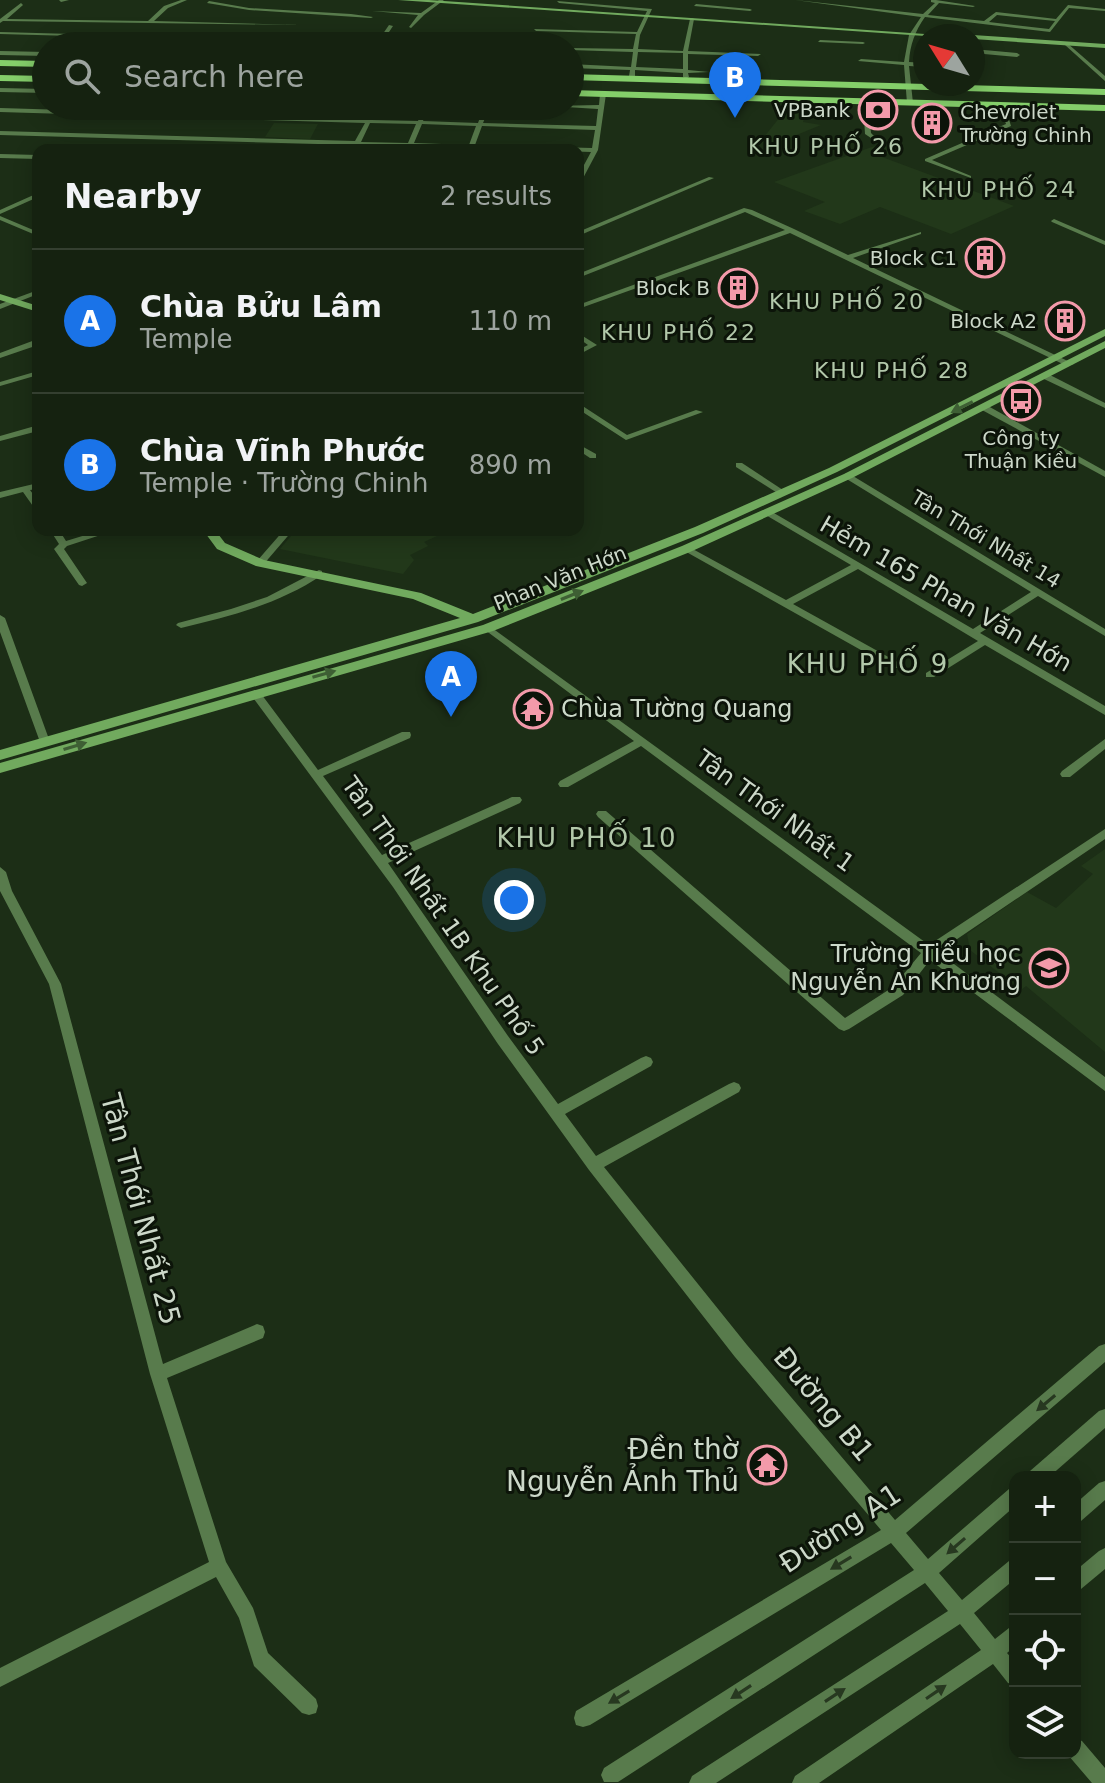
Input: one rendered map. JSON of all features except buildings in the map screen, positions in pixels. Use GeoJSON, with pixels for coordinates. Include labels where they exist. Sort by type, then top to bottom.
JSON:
{"type":"FeatureCollection","features":[{"type":"Feature","properties":{"kind":"main road"},"geometry":{"type":"LineString","coordinates":[[401,0],[913,34]]}},
{"type":"Feature","properties":{"kind":"main road"},"geometry":{"type":"LineString","coordinates":[[985,38],[1105,46]]}},
{"type":"Feature","properties":{"kind":"main road"},"geometry":{"type":"LineString","coordinates":[[2,72],[32,72]]}},
{"type":"Feature","properties":{"kind":"main road"},"geometry":{"type":"LineString","coordinates":[[2,72],[32,72]]}},
{"type":"Feature","properties":{"kind":"main road"},"geometry":{"type":"LineString","coordinates":[[584,83],[686,76],[988,104],[1105,100]]}},
{"type":"Feature","properties":{"kind":"main road"},"geometry":{"type":"LineString","coordinates":[[584,84],[1105,100]]}},
{"type":"Feature","properties":{"kind":"main road"},"geometry":{"type":"LineString","coordinates":[[584,88],[603,94],[865,102],[909,95]]}},
{"type":"Feature","properties":{"kind":"main road"},"geometry":{"type":"LineString","coordinates":[[0,297],[32,307]]}},
{"type":"Feature","properties":{"kind":"main road","name":"Phan Văn Hớn"},"geometry":{"type":"LineString","coordinates":[[0,755],[473,619],[661,546],[782,492],[906,435],[1105,332]]}},
{"type":"Feature","properties":{"kind":"main road","name":"Phan Văn Hớn"},"geometry":{"type":"LineString","coordinates":[[0,768],[488,628],[686,549],[848,476],[1047,377],[1105,344]]}},
{"type":"Feature","properties":{"kind":"main road","name":"Tân Thới Nhất 1"},"geometry":{"type":"LineString","coordinates":[[214,536],[221,546],[260,563],[417,596],[488,628]]}},
{"type":"Feature","properties":{"kind":"street"},"geometry":{"type":"LineString","coordinates":[[149,23],[166,7],[185,0]]}},
{"type":"Feature","properties":{"kind":"street"},"geometry":{"type":"LineString","coordinates":[[213,0],[209,2],[259,11],[422,14]]}},
{"type":"Feature","properties":{"kind":"street"},"geometry":{"type":"LineString","coordinates":[[797,0],[1050,31],[1068,6],[1105,10]]}},
{"type":"Feature","properties":{"kind":"street"},"geometry":{"type":"LineString","coordinates":[[899,0],[912,2]]}},
{"type":"Feature","properties":{"kind":"street"},"geometry":{"type":"LineString","coordinates":[[929,0],[973,6]]}},
{"type":"Feature","properties":{"kind":"street"},"geometry":{"type":"LineString","coordinates":[[411,27],[440,1]]}},
{"type":"Feature","properties":{"kind":"street"},"geometry":{"type":"LineString","coordinates":[[552,10],[560,1],[650,10],[638,33],[632,79]]}},
{"type":"Feature","properties":{"kind":"street"},"geometry":{"type":"LineString","coordinates":[[916,24],[938,2]]}},
{"type":"Feature","properties":{"kind":"street"},"geometry":{"type":"LineString","coordinates":[[1,21],[21,4]]}},
{"type":"Feature","properties":{"kind":"street"},"geometry":{"type":"LineString","coordinates":[[697,4],[750,10]]}},
{"type":"Feature","properties":{"kind":"street"},"geometry":{"type":"LineString","coordinates":[[273,9],[283,5]]}},
{"type":"Feature","properties":{"kind":"street"},"geometry":{"type":"LineString","coordinates":[[294,32],[308,10]]}},
{"type":"Feature","properties":{"kind":"street"},"geometry":{"type":"LineString","coordinates":[[242,32],[259,11]]}},
{"type":"Feature","properties":{"kind":"street"},"geometry":{"type":"LineString","coordinates":[[985,23],[996,13],[1056,20]]}},
{"type":"Feature","properties":{"kind":"street"},"geometry":{"type":"LineString","coordinates":[[686,76],[685,51],[692,19]]}},
{"type":"Feature","properties":{"kind":"street"},"geometry":{"type":"LineString","coordinates":[[1,21],[299,25]]}},
{"type":"Feature","properties":{"kind":"street"},"geometry":{"type":"LineString","coordinates":[[43,32],[57,21]]}},
{"type":"Feature","properties":{"kind":"street"},"geometry":{"type":"LineString","coordinates":[[387,32],[391,26]]}},
{"type":"Feature","properties":{"kind":"street"},"geometry":{"type":"LineString","coordinates":[[536,30],[638,33]]}},
{"type":"Feature","properties":{"kind":"street"},"geometry":{"type":"LineString","coordinates":[[584,43],[588,32]]}},
{"type":"Feature","properties":{"kind":"street"},"geometry":{"type":"LineString","coordinates":[[0,33],[32,34]]}},
{"type":"Feature","properties":{"kind":"street"},"geometry":{"type":"LineString","coordinates":[[909,95],[906,50],[913,34]]}},
{"type":"Feature","properties":{"kind":"street"},"geometry":{"type":"LineString","coordinates":[[820,41],[863,41],[859,71]]}},
{"type":"Feature","properties":{"kind":"street"},"geometry":{"type":"LineString","coordinates":[[1067,44],[1103,75]]}},
{"type":"Feature","properties":{"kind":"street"},"geometry":{"type":"LineString","coordinates":[[584,49],[758,54]]}},
{"type":"Feature","properties":{"kind":"street"},"geometry":{"type":"LineString","coordinates":[[985,52],[1017,55]]}},
{"type":"Feature","properties":{"kind":"street"},"geometry":{"type":"LineString","coordinates":[[0,53],[32,54]]}},
{"type":"Feature","properties":{"kind":"street"},"geometry":{"type":"LineString","coordinates":[[861,61],[913,64]]}},
{"type":"Feature","properties":{"kind":"street"},"geometry":{"type":"LineString","coordinates":[[1086,62],[1095,61]]}},
{"type":"Feature","properties":{"kind":"street"},"geometry":{"type":"LineString","coordinates":[[584,66],[634,68],[686,76],[706,72]]}},
{"type":"Feature","properties":{"kind":"street"},"geometry":{"type":"LineString","coordinates":[[2,72],[0,88],[32,90]]}},
{"type":"Feature","properties":{"kind":"street"},"geometry":{"type":"LineString","coordinates":[[584,169],[595,150],[603,94]]}},
{"type":"Feature","properties":{"kind":"street"},"geometry":{"type":"LineString","coordinates":[[865,102],[868,134],[871,136]]}},
{"type":"Feature","properties":{"kind":"street"},"geometry":{"type":"LineString","coordinates":[[969,177],[927,160],[1009,125],[1005,114],[988,104]]}},
{"type":"Feature","properties":{"kind":"street"},"geometry":{"type":"LineString","coordinates":[[584,107],[601,107]]}},
{"type":"Feature","properties":{"kind":"street"},"geometry":{"type":"LineString","coordinates":[[0,110],[32,111]]}},
{"type":"Feature","properties":{"kind":"street"},"geometry":{"type":"LineString","coordinates":[[336,120],[599,128]]}},
{"type":"Feature","properties":{"kind":"street"},"geometry":{"type":"LineString","coordinates":[[411,144],[422,120]]}},
{"type":"Feature","properties":{"kind":"street"},"geometry":{"type":"LineString","coordinates":[[472,144],[482,120]]}},
{"type":"Feature","properties":{"kind":"street"},"geometry":{"type":"LineString","coordinates":[[358,144],[370,121]]}},
{"type":"Feature","properties":{"kind":"street"},"geometry":{"type":"LineString","coordinates":[[0,133],[305,144]]}},
{"type":"Feature","properties":{"kind":"street"},"geometry":{"type":"LineString","coordinates":[[234,144],[237,140]]}},
{"type":"Feature","properties":{"kind":"street"},"geometry":{"type":"LineString","coordinates":[[584,150],[595,150]]}},
{"type":"Feature","properties":{"kind":"street"},"geometry":{"type":"LineString","coordinates":[[0,156],[32,157]]}},
{"type":"Feature","properties":{"kind":"street"},"geometry":{"type":"LineString","coordinates":[[584,231],[711,178]]}},
{"type":"Feature","properties":{"kind":"street"},"geometry":{"type":"LineString","coordinates":[[0,215],[32,198]]}},
{"type":"Feature","properties":{"kind":"street"},"geometry":{"type":"LineString","coordinates":[[584,274],[744,210],[792,230],[1070,364]]}},
{"type":"Feature","properties":{"kind":"street"},"geometry":{"type":"LineString","coordinates":[[0,215],[32,231]]}},
{"type":"Feature","properties":{"kind":"street"},"geometry":{"type":"LineString","coordinates":[[1054,221],[1105,243]]}},
{"type":"Feature","properties":{"kind":"street"},"geometry":{"type":"LineString","coordinates":[[584,305],[792,230]]}},
{"type":"Feature","properties":{"kind":"street"},"geometry":{"type":"LineString","coordinates":[[846,258],[919,233]]}},
{"type":"Feature","properties":{"kind":"street"},"geometry":{"type":"LineString","coordinates":[[0,307],[32,294]]}},
{"type":"Feature","properties":{"kind":"street"},"geometry":{"type":"LineString","coordinates":[[584,339],[593,345],[584,350]]}},
{"type":"Feature","properties":{"kind":"street"},"geometry":{"type":"LineString","coordinates":[[0,356],[32,344]]}},
{"type":"Feature","properties":{"kind":"street"},"geometry":{"type":"LineString","coordinates":[[0,384],[32,375]]}},
{"type":"Feature","properties":{"kind":"street"},"geometry":{"type":"LineString","coordinates":[[1047,377],[1105,406]]}},
{"type":"Feature","properties":{"kind":"street"},"geometry":{"type":"LineString","coordinates":[[985,408],[1105,474]]}},
{"type":"Feature","properties":{"kind":"street"},"geometry":{"type":"LineString","coordinates":[[584,409],[626,438],[699,412]]}},
{"type":"Feature","properties":{"kind":"street"},"geometry":{"type":"LineString","coordinates":[[0,439],[32,430]]}},
{"type":"Feature","properties":{"kind":"street"},"geometry":{"type":"LineString","coordinates":[[584,450],[593,456]]}},
{"type":"Feature","properties":{"kind":"street"},"geometry":{"type":"LineString","coordinates":[[739,465],[782,492]]}},
{"type":"Feature","properties":{"kind":"street","name":"Tân Thới Nhất 14"},"geometry":{"type":"LineString","coordinates":[[848,476],[1105,633]]}},
{"type":"Feature","properties":{"kind":"street"},"geometry":{"type":"LineString","coordinates":[[0,495],[32,487]]}},
{"type":"Feature","properties":{"kind":"street"},"geometry":{"type":"LineString","coordinates":[[25,489],[32,499]]}},
{"type":"Feature","properties":{"kind":"street","name":"Hẻm 165 Phan Văn Hớn"},"geometry":{"type":"LineString","coordinates":[[767,512],[1105,711]]}},
{"type":"Feature","properties":{"kind":"street"},"geometry":{"type":"LineString","coordinates":[[58,536],[64,544]]}},
{"type":"Feature","properties":{"kind":"street"},"geometry":{"type":"LineString","coordinates":[[82,583],[59,549],[64,544],[91,536]]}},
{"type":"Feature","properties":{"kind":"street"},"geometry":{"type":"LineString","coordinates":[[260,563],[284,536]]}},
{"type":"Feature","properties":{"kind":"street"},"geometry":{"type":"LineString","coordinates":[[686,549],[897,666]]}},
{"type":"Feature","properties":{"kind":"street"},"geometry":{"type":"LineString","coordinates":[[786,604],[857,566]]}},
{"type":"Feature","properties":{"kind":"street"},"geometry":{"type":"LineString","coordinates":[[181,625],[253,606],[305,584],[319,573]]}},
{"type":"Feature","properties":{"kind":"street"},"geometry":{"type":"LineString","coordinates":[[974,633],[1038,592]]}},
{"type":"Feature","properties":{"kind":"street"},"geometry":{"type":"LineString","coordinates":[[0,618],[45,742]]}},
{"type":"Feature","properties":{"kind":"street","name":"Tân Thới Nhất 1"},"geometry":{"type":"LineString","coordinates":[[488,628],[1105,1085]]}},
{"type":"Feature","properties":{"kind":"street"},"geometry":{"type":"LineString","coordinates":[[930,675],[986,640]]}},
{"type":"Feature","properties":{"kind":"street","name":"Tân Thới Nhất 1B Khu Phố 5"},"geometry":{"type":"LineString","coordinates":[[255,693],[380,861],[503,1040],[594,1165]]}},
{"type":"Feature","properties":{"kind":"street"},"geometry":{"type":"LineString","coordinates":[[316,775],[406,735]]}},
{"type":"Feature","properties":{"kind":"street"},"geometry":{"type":"LineString","coordinates":[[564,784],[642,741]]}},
{"type":"Feature","properties":{"kind":"street"},"geometry":{"type":"LineString","coordinates":[[1066,774],[1105,743]]}},
{"type":"Feature","properties":{"kind":"street"},"geometry":{"type":"LineString","coordinates":[[380,861],[516,800]]}},
{"type":"Feature","properties":{"kind":"street"},"geometry":{"type":"LineString","coordinates":[[602,814],[844,1025],[898,991],[929,952],[1105,833]]}},
{"type":"Feature","properties":{"kind":"street","name":"Tân Thới Nhất 25"},"geometry":{"type":"LineString","coordinates":[[0,872],[6,891],[55,984],[158,1374],[219,1566],[247,1614],[261,1659],[309,1706]]}},
{"type":"Feature","properties":{"kind":"street"},"geometry":{"type":"LineString","coordinates":[[557,1112],[646,1062]]}},
{"type":"Feature","properties":{"kind":"street"},"geometry":{"type":"LineString","coordinates":[[594,1165],[734,1088]]}},
{"type":"Feature","properties":{"kind":"street","name":"Đường B1"},"geometry":{"type":"LineString","coordinates":[[594,1165],[741,1351],[1009,1669]]}},
{"type":"Feature","properties":{"kind":"street"},"geometry":{"type":"LineString","coordinates":[[158,1374],[257,1332]]}},
{"type":"Feature","properties":{"kind":"street","name":"Đường A1"},"geometry":{"type":"LineString","coordinates":[[583,1718],[895,1531],[1105,1352]]}},
{"type":"Feature","properties":{"kind":"street"},"geometry":{"type":"LineString","coordinates":[[1043,1471],[1105,1417]]}},
{"type":"Feature","properties":{"kind":"street"},"geometry":{"type":"LineString","coordinates":[[1081,1510],[1105,1489]]}},
{"type":"Feature","properties":{"kind":"street"},"geometry":{"type":"LineString","coordinates":[[611,1775],[928,1571],[1009,1500]]}},
{"type":"Feature","properties":{"kind":"street"},"geometry":{"type":"LineString","coordinates":[[1081,1578],[1105,1557]]}},
{"type":"Feature","properties":{"kind":"street"},"geometry":{"type":"LineString","coordinates":[[0,1678],[219,1566]]}},
{"type":"Feature","properties":{"kind":"street"},"geometry":{"type":"LineString","coordinates":[[699,1783],[962,1612],[1009,1572]]}},
{"type":"Feature","properties":{"kind":"street"},"geometry":{"type":"LineString","coordinates":[[802,1783],[1009,1639]]}},
{"type":"Feature","properties":{"kind":"street"},"geometry":{"type":"LineString","coordinates":[[1081,1755],[1105,1783]]}},
{"type":"Feature","properties":{"kind":"shaded area"},"geometry":{"type":"Polygon","coordinates":[[[792,102],[809,102],[803,122],[821,125],[772,145],[760,142],[792,102]]]}},
{"type":"Feature","properties":{"kind":"shaded area"},"geometry":{"type":"Polygon","coordinates":[[[274,123],[318,124],[310,139],[265,137],[274,123]]]}},
{"type":"Feature","properties":{"kind":"shaded area"},"geometry":{"type":"Polygon","coordinates":[[[883,143],[899,148],[882,157],[1014,206],[951,234],[880,207],[840,224],[804,211],[825,202],[774,182],[883,143]]]}},
{"type":"Feature","properties":{"kind":"shaded area"},"geometry":{"type":"Polygon","coordinates":[[[291,536],[437,536],[424,542],[428,546],[410,555],[414,560],[403,574],[280,549],[291,536]]]}},
{"type":"Feature","properties":{"kind":"shaded area","name":"Trường Tiểu học Nguyễn An Khương"},"geometry":{"type":"Polygon","coordinates":[[[1105,849],[1105,1052],[1026,986],[1021,990],[970,950],[967,934],[1027,892],[1056,908],[1093,874],[1081,866],[1105,849]]]}},
{"type":"Feature","properties":{"kind":"place","name":"VPBank"},"geometry":{"type":"Point","coordinates":[878,110]}},
{"type":"Feature","properties":{"kind":"place","name":"Chùa Vĩnh Phước"},"geometry":{"type":"Point","coordinates":[735,118]}},
{"type":"Feature","properties":{"kind":"place","name":"Chevrolet Trường Chinh"},"geometry":{"type":"Point","coordinates":[932,123]}},
{"type":"Feature","properties":{"kind":"place","name":"Block C1"},"geometry":{"type":"Point","coordinates":[985,258]}},
{"type":"Feature","properties":{"kind":"place","name":"Block B"},"geometry":{"type":"Point","coordinates":[738,288]}},
{"type":"Feature","properties":{"kind":"place","name":"Block A2"},"geometry":{"type":"Point","coordinates":[1065,321]}},
{"type":"Feature","properties":{"kind":"place","name":"Công ty Thuận Kiều"},"geometry":{"type":"Point","coordinates":[1021,401]}},
{"type":"Feature","properties":{"kind":"place","name":"Chùa Tường Quang"},"geometry":{"type":"Point","coordinates":[533,709]}},
{"type":"Feature","properties":{"kind":"place","name":"Chùa Bửu Lâm"},"geometry":{"type":"Point","coordinates":[451,717]}},
{"type":"Feature","properties":{"kind":"place","name":"Trường Tiểu học Nguyễn An Khương"},"geometry":{"type":"Point","coordinates":[1049,968]}},
{"type":"Feature","properties":{"kind":"place","name":"Đền thờ Nguyễn Ảnh Thủ"},"geometry":{"type":"Point","coordinates":[767,1465]}},
{"type":"Feature","properties":{"kind":"district","name":"KHU PHỐ 26"},"geometry":{"type":"Point","coordinates":[826,146]}},
{"type":"Feature","properties":{"kind":"district","name":"KHU PHỐ 24"},"geometry":{"type":"Point","coordinates":[999,189]}},
{"type":"Feature","properties":{"kind":"district","name":"KHU PHỐ 20"},"geometry":{"type":"Point","coordinates":[847,301]}},
{"type":"Feature","properties":{"kind":"district","name":"KHU PHỐ 22"},"geometry":{"type":"Point","coordinates":[679,332]}},
{"type":"Feature","properties":{"kind":"district","name":"KHU PHỐ 28"},"geometry":{"type":"Point","coordinates":[892,370]}},
{"type":"Feature","properties":{"kind":"district","name":"KHU PHỐ 9"},"geometry":{"type":"Point","coordinates":[868,664]}},
{"type":"Feature","properties":{"kind":"district","name":"KHU PHỐ 10"},"geometry":{"type":"Point","coordinates":[587,838]}}]}
